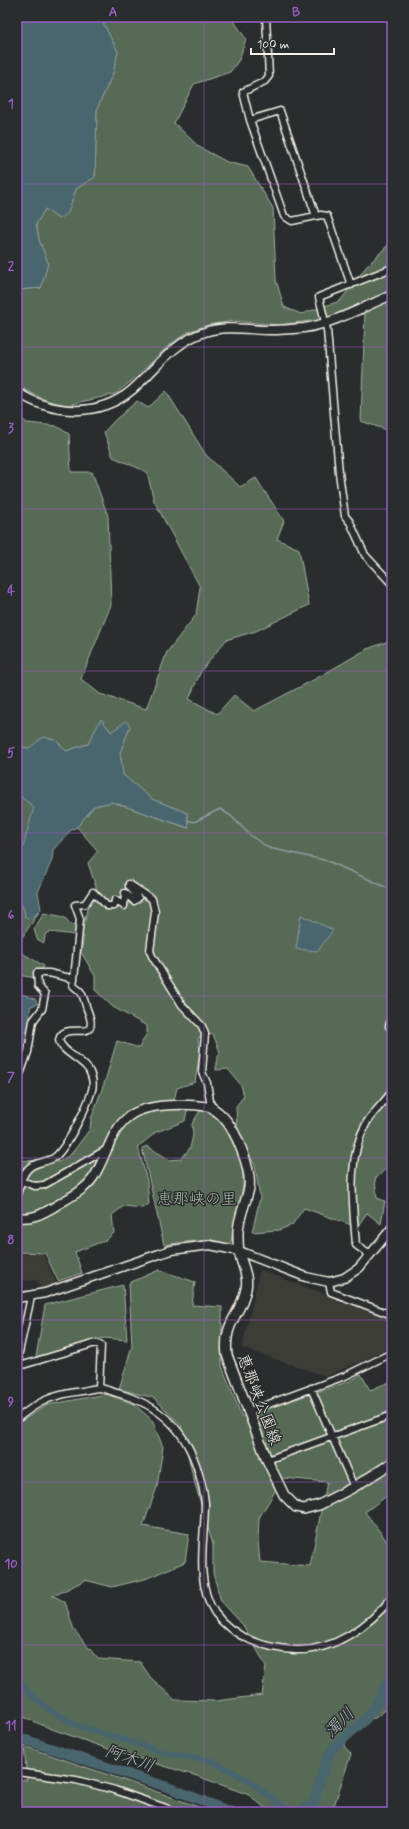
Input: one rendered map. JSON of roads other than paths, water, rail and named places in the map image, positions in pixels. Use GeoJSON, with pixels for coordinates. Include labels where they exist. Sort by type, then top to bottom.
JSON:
{"type":"FeatureCollection","features":[{"type":"Feature","properties":{"kind":"main road","name":"恵那峡公園線"},"geometry":{"type":"LineString","coordinates":[[212,1107],[224,1118],[240,1146],[248,1169],[249,1186],[238,1232],[239,1251],[246,1274],[246,1288],[242,1302],[229,1326],[225,1342],[226,1355],[247,1412],[267,1460],[284,1495],[296,1507],[304,1509],[319,1505],[354,1487],[392,1463]]}},
{"type":"Feature","properties":{"kind":"street"},"geometry":{"type":"LineString","coordinates":[[266,17],[269,76],[265,82],[243,92],[250,120],[284,216],[292,221],[324,215],[329,218],[351,285]]}},
{"type":"Feature","properties":{"kind":"street"},"geometry":{"type":"LineString","coordinates":[[250,120],[280,111],[316,216]]}},
{"type":"Feature","properties":{"kind":"street"},"geometry":{"type":"LineString","coordinates":[[392,268],[319,298],[326,322],[345,516],[350,522],[365,555],[392,584]]}},
{"type":"Feature","properties":{"kind":"street"},"geometry":{"type":"LineString","coordinates":[[17,392],[30,400],[50,408],[85,411],[134,393],[174,349],[194,336],[206,331],[229,328],[282,330],[306,328],[326,322],[392,295]]}},
{"type":"Feature","properties":{"kind":"street"},"geometry":{"type":"LineString","coordinates":[[17,1194],[23,1176],[28,1168],[56,1156],[78,1122],[92,1091],[92,1076],[89,1069],[62,1046],[59,1040],[62,1034],[66,1031],[83,1032],[89,1029],[92,1024],[81,993],[73,985],[80,919],[75,906],[85,904],[93,892],[107,906],[114,906],[115,900],[124,906],[125,893],[134,900],[138,898],[129,884],[149,895],[152,899],[155,912],[150,951],[182,1005],[202,1026],[205,1034],[202,1072],[207,1083],[212,1107],[190,1105],[144,1108],[132,1114],[123,1123],[94,1177],[83,1189],[40,1215],[28,1218],[17,1217]]}},
{"type":"Feature","properties":{"kind":"street"},"geometry":{"type":"LineString","coordinates":[[17,1074],[21,1072],[28,1052],[33,1021],[45,1003],[46,994],[38,986],[37,973],[49,973],[74,979]]}},
{"type":"Feature","properties":{"kind":"street"},"geometry":{"type":"LineString","coordinates":[[392,1016],[389,1026],[392,1030]]}},
{"type":"Feature","properties":{"kind":"street"},"geometry":{"type":"LineString","coordinates":[[370,1255],[356,1245],[352,1172],[355,1153],[368,1121],[392,1091]]}},
{"type":"Feature","properties":{"kind":"street"},"geometry":{"type":"LineString","coordinates":[[22,1182],[34,1186],[44,1185],[109,1148]]}},
{"type":"Feature","properties":{"kind":"street"},"geometry":{"type":"LineString","coordinates":[[17,1298],[31,1297],[46,1293],[171,1250],[210,1245],[239,1251],[306,1277],[329,1282],[344,1278],[359,1268],[392,1228]]}},
{"type":"Feature","properties":{"kind":"street"},"geometry":{"type":"LineString","coordinates":[[329,1282],[331,1292],[392,1315]]}},
{"type":"Feature","properties":{"kind":"street"},"geometry":{"type":"LineString","coordinates":[[31,1297],[18,1357],[20,1363],[23,1365],[96,1343],[101,1345],[99,1388]]}},
{"type":"Feature","properties":{"kind":"street"},"geometry":{"type":"LineString","coordinates":[[247,1412],[345,1376],[392,1353]]}},
{"type":"Feature","properties":{"kind":"street"},"geometry":{"type":"LineString","coordinates":[[17,1419],[36,1405],[59,1395],[99,1388],[130,1396],[142,1402],[171,1423],[185,1438],[194,1456],[204,1492],[202,1557],[204,1584],[215,1612],[225,1625],[232,1631],[251,1640],[286,1649],[303,1650],[324,1647],[362,1627],[385,1607],[392,1597]]}},
{"type":"Feature","properties":{"kind":"street"},"geometry":{"type":"LineString","coordinates":[[311,1388],[354,1487]]}},
{"type":"Feature","properties":{"kind":"street"},"geometry":{"type":"LineString","coordinates":[[267,1460],[392,1415]]}},
{"type":"Feature","properties":{"kind":"street"},"geometry":{"type":"LineString","coordinates":[[17,1772],[76,1780],[115,1790],[177,1812]]}},
{"type":"Feature","properties":{"kind":"water"},"geometry":{"type":"Polygon","coordinates":[[[17,17],[100,17],[118,52],[113,73],[97,109],[95,177],[76,189],[68,213],[59,219],[45,209],[36,224],[39,240],[48,263],[41,288],[17,290],[17,17]]]}},
{"type":"Feature","properties":{"kind":"water"},"geometry":{"type":"Polygon","coordinates":[[[101,719],[111,732],[126,721],[130,726],[120,753],[123,775],[152,799],[187,813],[189,828],[112,802],[94,806],[77,827],[70,831],[53,850],[52,860],[38,892],[41,909],[31,919],[25,917],[24,909],[17,897],[17,852],[23,847],[34,807],[20,796],[17,796],[17,747],[29,748],[43,737],[56,740],[66,751],[88,744],[101,719]]]}},
{"type":"Feature","properties":{"kind":"water"},"geometry":{"type":"Polygon","coordinates":[[[301,915],[333,930],[318,951],[296,949],[301,915]]]}},
{"type":"Feature","properties":{"kind":"water"},"geometry":{"type":"Polygon","coordinates":[[[17,992],[35,999],[38,1004],[31,1006],[29,1036],[21,1069],[17,1068],[17,992]]]}},
{"type":"Feature","properties":{"kind":"waterway"},"geometry":{"type":"LineString","coordinates":[[187,820],[194,822],[220,809],[231,816],[251,836],[269,848],[328,861],[392,890]]}},
{"type":"Feature","properties":{"kind":"waterway","name":"濁川"},"geometry":{"type":"LineString","coordinates":[[302,1812],[314,1802],[325,1763],[334,1747],[365,1720],[377,1704],[388,1681],[392,1677]]}},
{"type":"Feature","properties":{"kind":"waterway"},"geometry":{"type":"LineString","coordinates":[[17,1679],[30,1694],[48,1709],[76,1725],[166,1753],[212,1761],[248,1780],[290,1812]]}},
{"type":"Feature","properties":{"kind":"waterway","name":"阿木川"},"geometry":{"type":"LineString","coordinates":[[17,1737],[170,1788],[231,1812]]}},
{"type":"Feature","properties":{"kind":"park label","name":"恵那峡の里"},"geometry":{"type":"Point","coordinates":[197,1198]}}]}
